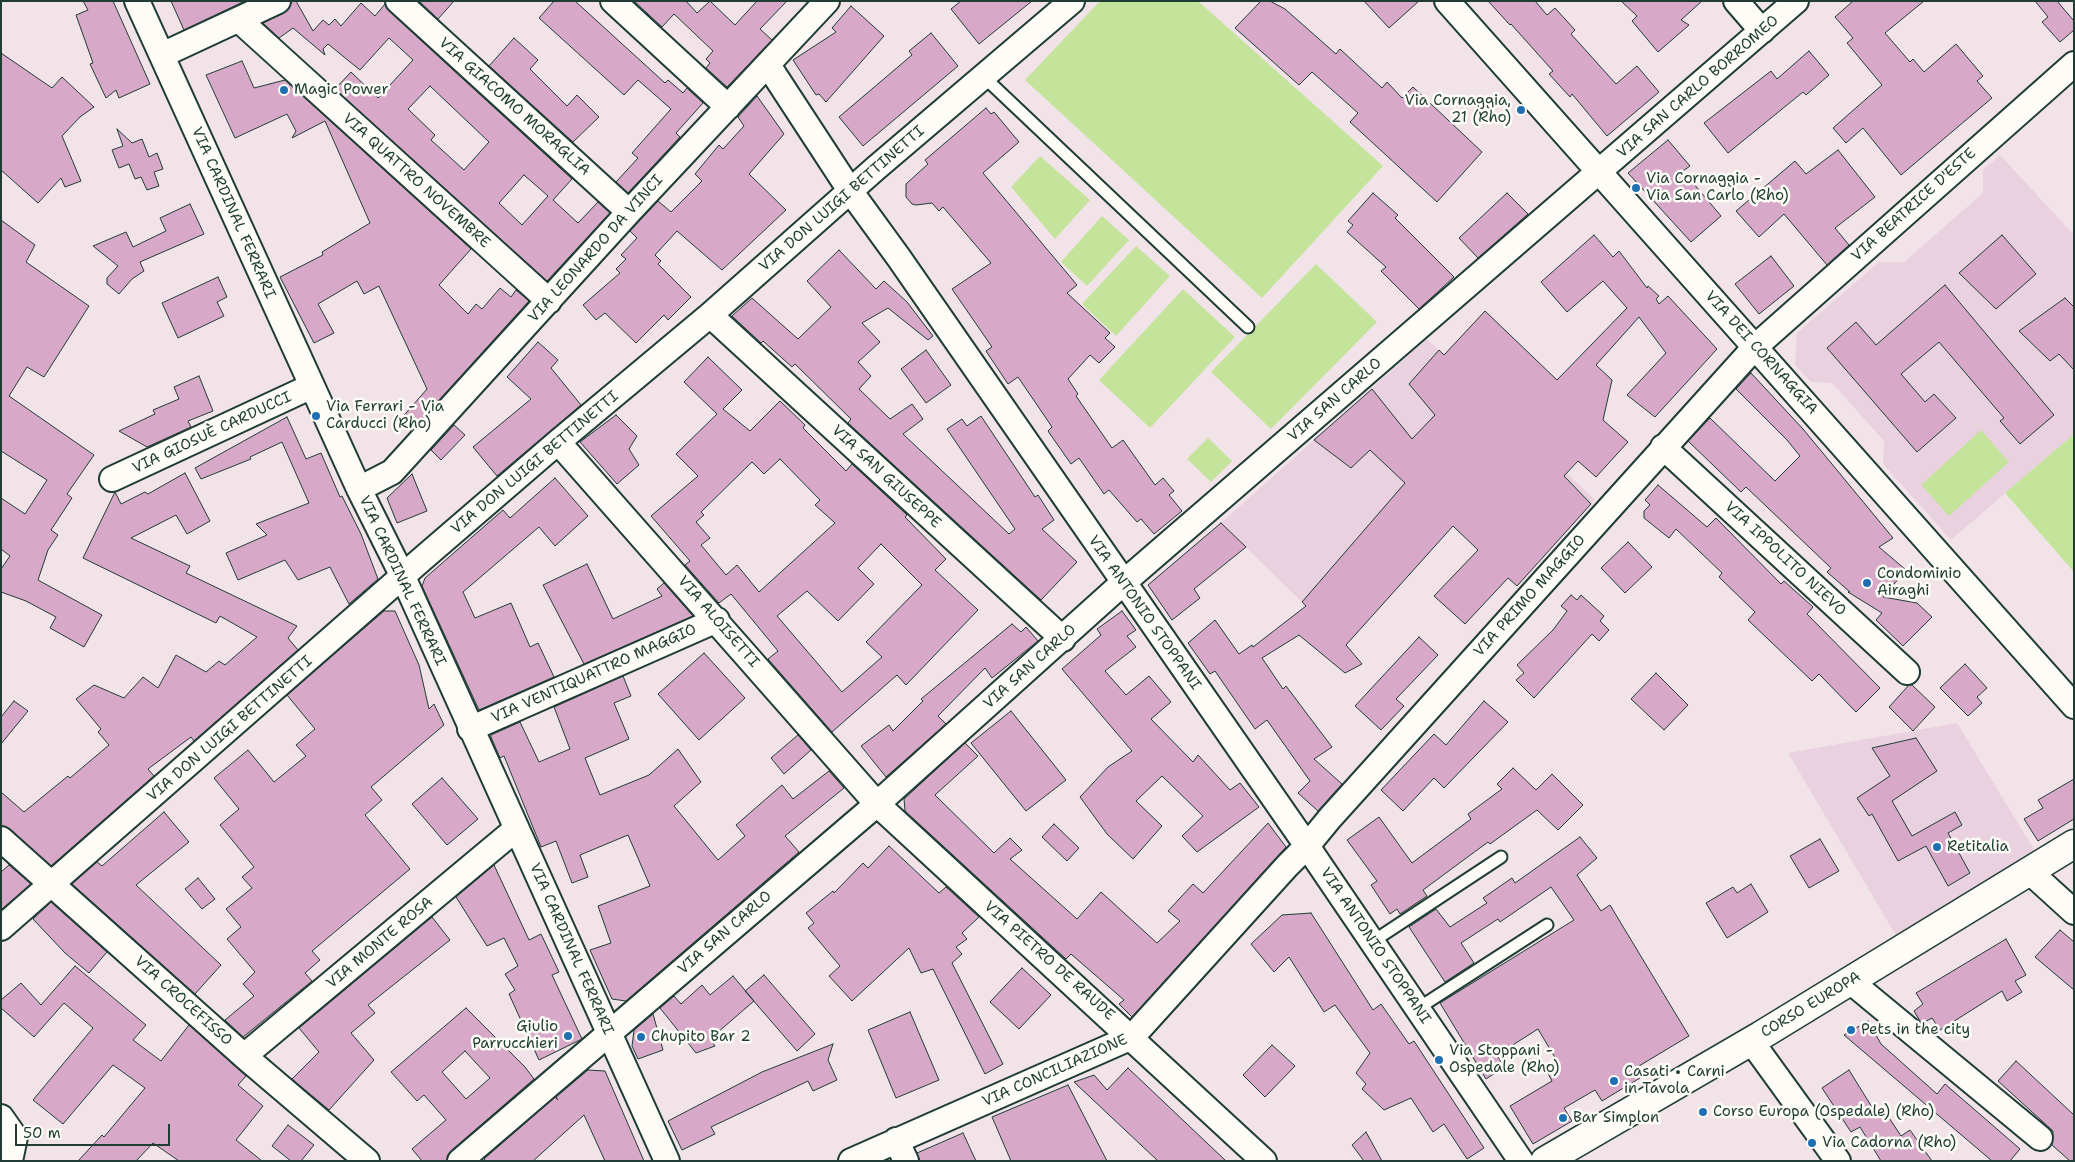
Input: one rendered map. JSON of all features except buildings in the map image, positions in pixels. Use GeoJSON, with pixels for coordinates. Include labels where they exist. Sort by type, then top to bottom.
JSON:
{"type":"FeatureCollection","features":[{"type":"Feature","properties":{"kind":"main road","name":"CORSO EUROPA"},"geometry":{"type":"LineString","coordinates":[[1544,1161],[1751,1041],[2074,844]]}},
{"type":"Feature","properties":{"kind":"street","name":"VIA CARDINAL FERRARI"},"geometry":{"type":"LineString","coordinates":[[137,1],[359,489],[403,577],[470,729],[667,1161]]}},
{"type":"Feature","properties":{"kind":"street"},"geometry":{"type":"LineString","coordinates":[[162,56],[278,1]]}},
{"type":"Feature","properties":{"kind":"street","name":"VIA GIACOMO MORAGLIA"},"geometry":{"type":"LineString","coordinates":[[398,1],[629,212]]}},
{"type":"Feature","properties":{"kind":"street"},"geometry":{"type":"LineString","coordinates":[[613,1],[728,107]]}},
{"type":"Feature","properties":{"kind":"street","name":"VIA LEONARDO DA VINCI"},"geometry":{"type":"LineString","coordinates":[[359,489],[392,472],[629,212],[827,1]]}},
{"type":"Feature","properties":{"kind":"street","name":"VIA DON LUIGI BETTINETTI"},"geometry":{"type":"LineString","coordinates":[[1,928],[558,442],[710,315],[1072,1]]}},
{"type":"Feature","properties":{"kind":"street","name":"VIA DEI CORNAGGIA"},"geometry":{"type":"LineString","coordinates":[[1447,1],[2074,706]]}},
{"type":"Feature","properties":{"kind":"street"},"geometry":{"type":"LineString","coordinates":[[1736,1],[1762,31]]}},
{"type":"Feature","properties":{"kind":"street","name":"VIA SAN CARLO BORROMEO"},"geometry":{"type":"LineString","coordinates":[[1599,172],[1796,1]]}},
{"type":"Feature","properties":{"kind":"street","name":"VIA QUATTRO NOVEMBRE"},"geometry":{"type":"LineString","coordinates":[[239,20],[549,301]]}},
{"type":"Feature","properties":{"kind":"street","name":"VIA BEATRICE D'ESTE"},"geometry":{"type":"LineString","coordinates":[[1755,347],[2074,64]]}},
{"type":"Feature","properties":{"kind":"street","name":"VIA ANTONIO STOPPANI"},"geometry":{"type":"LineString","coordinates":[[768,65],[851,192],[899,258],[1307,846],[1521,1161]]}},
{"type":"Feature","properties":{"kind":"street","name":"VIA SAN CARLO"},"geometry":{"type":"LineString","coordinates":[[460,1161],[877,804],[1124,583],[1599,172]]}},
{"type":"Feature","properties":{"kind":"street","name":"VIA SAN GIUSEPPE"},"geometry":{"type":"LineString","coordinates":[[710,315],[1063,639]]}},
{"type":"Feature","properties":{"kind":"street","name":"VIA PRIMO MAGGIO"},"geometry":{"type":"LineString","coordinates":[[1307,846],[1663,447],[1755,347]]}},
{"type":"Feature","properties":{"kind":"street","name":"VIA GIOSUÈ CARDUCCI"},"geometry":{"type":"LineString","coordinates":[[112,479],[312,386]]}},
{"type":"Feature","properties":{"kind":"street","name":"VIA ALOISETTI"},"geometry":{"type":"LineString","coordinates":[[558,442],[717,620],[877,804]]}},
{"type":"Feature","properties":{"kind":"street","name":"VIA IPPOLITO NIEVO"},"geometry":{"type":"LineString","coordinates":[[1663,447],[1907,672]]}},
{"type":"Feature","properties":{"kind":"street","name":"VIA VENTIQUATTRO MAGGIO"},"geometry":{"type":"LineString","coordinates":[[470,729],[717,620]]}},
{"type":"Feature","properties":{"kind":"street","name":"VIA PIETRO DE RAUDE"},"geometry":{"type":"LineString","coordinates":[[877,804],[1132,1037],[1264,1161]]}},
{"type":"Feature","properties":{"kind":"street","name":"VIA MONTE ROSA"},"geometry":{"type":"LineString","coordinates":[[244,1056],[516,829]]}},
{"type":"Feature","properties":{"kind":"street","name":"VIA CROCEFISSO"},"geometry":{"type":"LineString","coordinates":[[1,839],[244,1056],[367,1161]]}},
{"type":"Feature","properties":{"kind":"street","name":"VIA CONCILIAZIONE"},"geometry":{"type":"LineString","coordinates":[[850,1161],[1132,1037],[1307,846]]}},
{"type":"Feature","properties":{"kind":"street"},"geometry":{"type":"LineString","coordinates":[[2030,872],[2074,912]]}},
{"type":"Feature","properties":{"kind":"street"},"geometry":{"type":"LineString","coordinates":[[1850,981],[2040,1138]]}},
{"type":"Feature","properties":{"kind":"street"},"geometry":{"type":"LineString","coordinates":[[1751,1041],[1838,1161]]}},
{"type":"Feature","properties":{"kind":"street"},"geometry":{"type":"LineString","coordinates":[[1,1117],[15,1137],[10,1161]]}},
{"type":"Feature","properties":{"kind":"street"},"geometry":{"type":"LineString","coordinates":[[896,1140],[906,1161]]}},
{"type":"Feature","properties":{"kind":"lane"},"geometry":{"type":"LineString","coordinates":[[984,77],[1248,327]]}},
{"type":"Feature","properties":{"kind":"lane"},"geometry":{"type":"LineString","coordinates":[[1372,942],[1501,857]]}},
{"type":"Feature","properties":{"kind":"lane"},"geometry":{"type":"LineString","coordinates":[[1417,1009],[1547,925]]}},
{"type":"Feature","properties":{"kind":"shaded area"},"geometry":{"type":"Polygon","coordinates":[[[2000,155],[2074,235],[2074,434],[1951,540],[1883,464],[1884,441],[1832,383],[1811,382],[1795,365],[1797,333],[1879,262],[1904,262],[1983,193],[1983,170],[2000,155]]]}},
{"type":"Feature","properties":{"kind":"shaded area"},"geometry":{"type":"Polygon","coordinates":[[[1427,339],[1595,500],[1517,586],[1453,526],[1346,645],[1221,523],[1427,339]]]}},
{"type":"Feature","properties":{"kind":"shaded area"},"geometry":{"type":"Polygon","coordinates":[[[1957,723],[2041,861],[1901,944],[1788,753],[1957,723]]]}},
{"type":"Feature","properties":{"kind":"green space"},"geometry":{"type":"Polygon","coordinates":[[[1100,1],[1198,1],[1383,166],[1262,298],[1025,80],[1100,1]]]}},
{"type":"Feature","properties":{"kind":"green space"},"geometry":{"type":"Polygon","coordinates":[[[1040,156],[1090,200],[1055,239],[1011,187],[1040,156]]]}},
{"type":"Feature","properties":{"kind":"green space"},"geometry":{"type":"Polygon","coordinates":[[[1102,216],[1129,240],[1087,286],[1061,262],[1102,216]]]}},
{"type":"Feature","properties":{"kind":"green space"},"geometry":{"type":"Polygon","coordinates":[[[1136,246],[1170,276],[1116,336],[1082,304],[1136,246]]]}},
{"type":"Feature","properties":{"kind":"green space"},"geometry":{"type":"Polygon","coordinates":[[[1316,264],[1377,322],[1271,429],[1211,372],[1316,264]]]}},
{"type":"Feature","properties":{"kind":"green space"},"geometry":{"type":"Polygon","coordinates":[[[1183,289],[1235,337],[1150,428],[1099,380],[1183,289]]]}},
{"type":"Feature","properties":{"kind":"green space"},"geometry":{"type":"Polygon","coordinates":[[[1981,430],[2009,462],[1949,516],[1921,485],[1981,430]]]}},
{"type":"Feature","properties":{"kind":"green space"},"geometry":{"type":"Polygon","coordinates":[[[2074,434],[2074,572],[2005,493],[2074,434]]]}},
{"type":"Feature","properties":{"kind":"green space"},"geometry":{"type":"Polygon","coordinates":[[[1208,438],[1232,461],[1211,482],[1187,459],[1208,438]]]}},
{"type":"Feature","properties":{"kind":"place","name":"Magic Power"},"geometry":{"type":"Point","coordinates":[284,90]}},
{"type":"Feature","properties":{"kind":"place","name":"Via Cornaggia, 21 (Rho)"},"geometry":{"type":"Point","coordinates":[1521,110]}},
{"type":"Feature","properties":{"kind":"place","name":"Via Cornaggia - Via San Carlo (Rho)"},"geometry":{"type":"Point","coordinates":[1636,188]}},
{"type":"Feature","properties":{"kind":"place","name":"Via Ferrari - Via Carducci (Rho)"},"geometry":{"type":"Point","coordinates":[316,416]}},
{"type":"Feature","properties":{"kind":"place","name":"Condominio Airaghi"},"geometry":{"type":"Point","coordinates":[1867,583]}},
{"type":"Feature","properties":{"kind":"place","name":"Retitalia"},"geometry":{"type":"Point","coordinates":[1937,847]}},
{"type":"Feature","properties":{"kind":"place","name":"Pets in the city"},"geometry":{"type":"Point","coordinates":[1851,1030]}},
{"type":"Feature","properties":{"kind":"place","name":"Giulio Parrucchieri"},"geometry":{"type":"Point","coordinates":[568,1036]}},
{"type":"Feature","properties":{"kind":"place","name":"Chupito Bar 2"},"geometry":{"type":"Point","coordinates":[641,1037]}},
{"type":"Feature","properties":{"kind":"place","name":"Via Stoppani - Ospedale (Rho)"},"geometry":{"type":"Point","coordinates":[1439,1060]}},
{"type":"Feature","properties":{"kind":"place","name":"Casati • Carni in Tavola"},"geometry":{"type":"Point","coordinates":[1614,1081]}},
{"type":"Feature","properties":{"kind":"place","name":"Corso Europa (Ospedale) (Rho)"},"geometry":{"type":"Point","coordinates":[1703,1112]}},
{"type":"Feature","properties":{"kind":"place","name":"Bar Simplon"},"geometry":{"type":"Point","coordinates":[1563,1118]}},
{"type":"Feature","properties":{"kind":"place","name":"Via Cadorna (Rho)"},"geometry":{"type":"Point","coordinates":[1812,1143]}}]}
